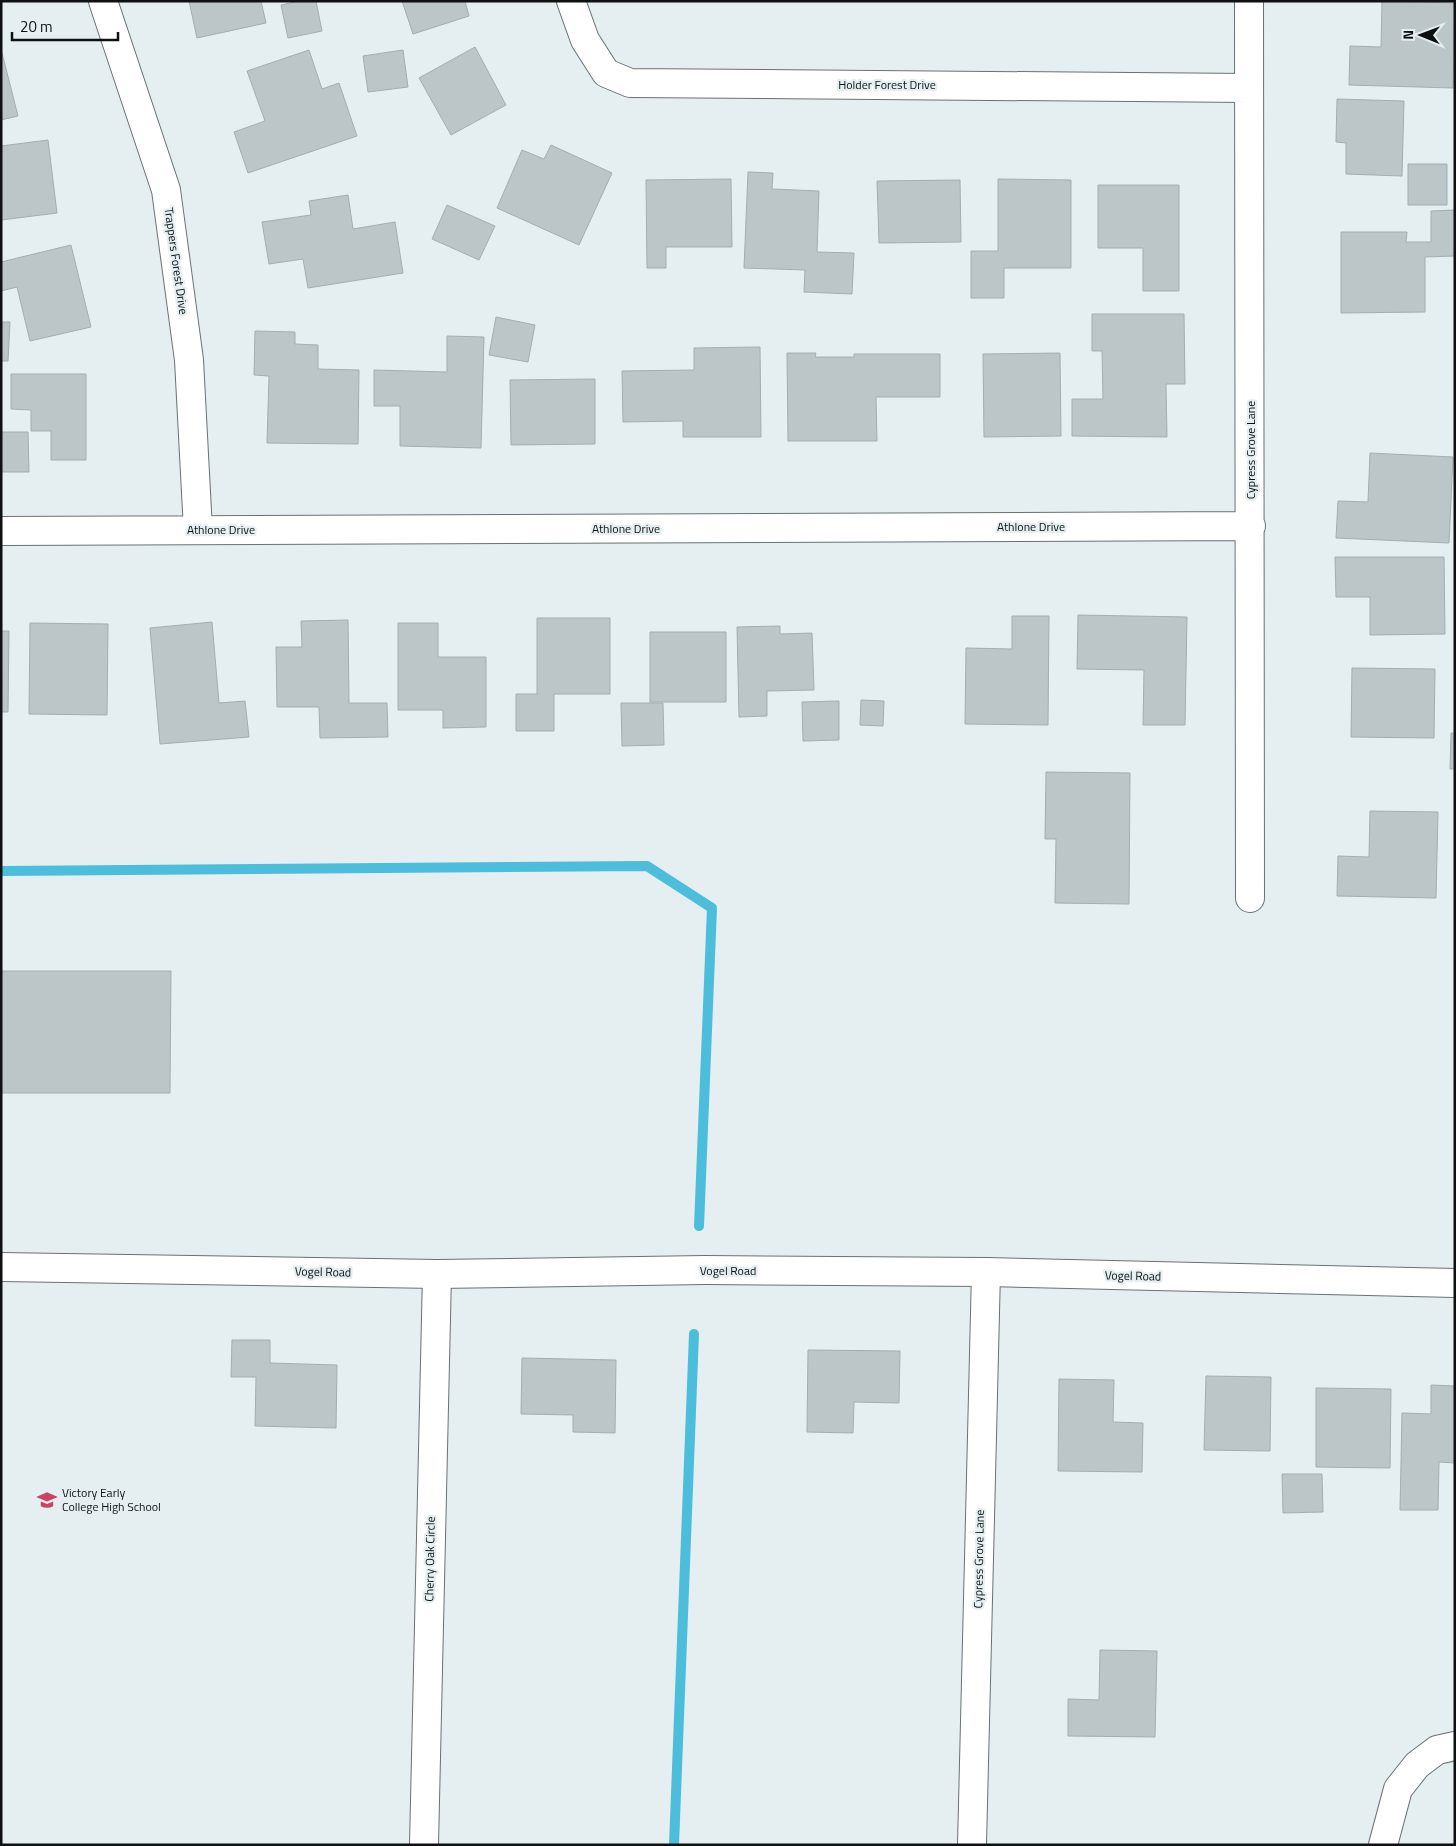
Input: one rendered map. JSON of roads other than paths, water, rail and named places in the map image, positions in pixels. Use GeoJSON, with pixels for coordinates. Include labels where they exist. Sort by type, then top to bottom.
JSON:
{"type":"FeatureCollection","features":[{"type":"Feature","properties":{"kind":"street","name":"Trappers Forest Drive"},"geometry":{"type":"LineString","coordinates":[[103,1],[166,190],[190,360],[198,530]]}},
{"type":"Feature","properties":{"kind":"street","name":"Holder Forest Drive"},"geometry":{"type":"LineString","coordinates":[[572,1],[585,40],[606,73],[630,83],[1249,88]]}},
{"type":"Feature","properties":{"kind":"street","name":"Cypress Grove Lane"},"geometry":{"type":"LineString","coordinates":[[1249,1],[1250,898]]}},
{"type":"Feature","properties":{"kind":"street","name":"Athlone Drive"},"geometry":{"type":"LineString","coordinates":[[1,531],[1251,526]]}},
{"type":"Feature","properties":{"kind":"street","name":"Vogel Road"},"geometry":{"type":"LineString","coordinates":[[1,1267],[437,1274],[706,1270],[986,1272],[1455,1283]]}},
{"type":"Feature","properties":{"kind":"street","name":"Cypress Grove Lane"},"geometry":{"type":"LineString","coordinates":[[972,1845],[986,1272]]}},
{"type":"Feature","properties":{"kind":"street","name":"Cherry Oak Circle"},"geometry":{"type":"LineString","coordinates":[[424,1845],[437,1274]]}},
{"type":"Feature","properties":{"kind":"street"},"geometry":{"type":"LineString","coordinates":[[1383,1845],[1398,1789],[1418,1765],[1436,1750],[1455,1746]]}},
{"type":"Feature","properties":{"kind":"waterway"},"geometry":{"type":"LineString","coordinates":[[1,871],[647,866],[712,908],[699,1226]]}},
{"type":"Feature","properties":{"kind":"waterway"},"geometry":{"type":"LineString","coordinates":[[674,1845],[694,1334]]}},
{"type":"Feature","properties":{"kind":"place","name":"Victory Early College High School"},"geometry":{"type":"Point","coordinates":[47,1500]}}]}
